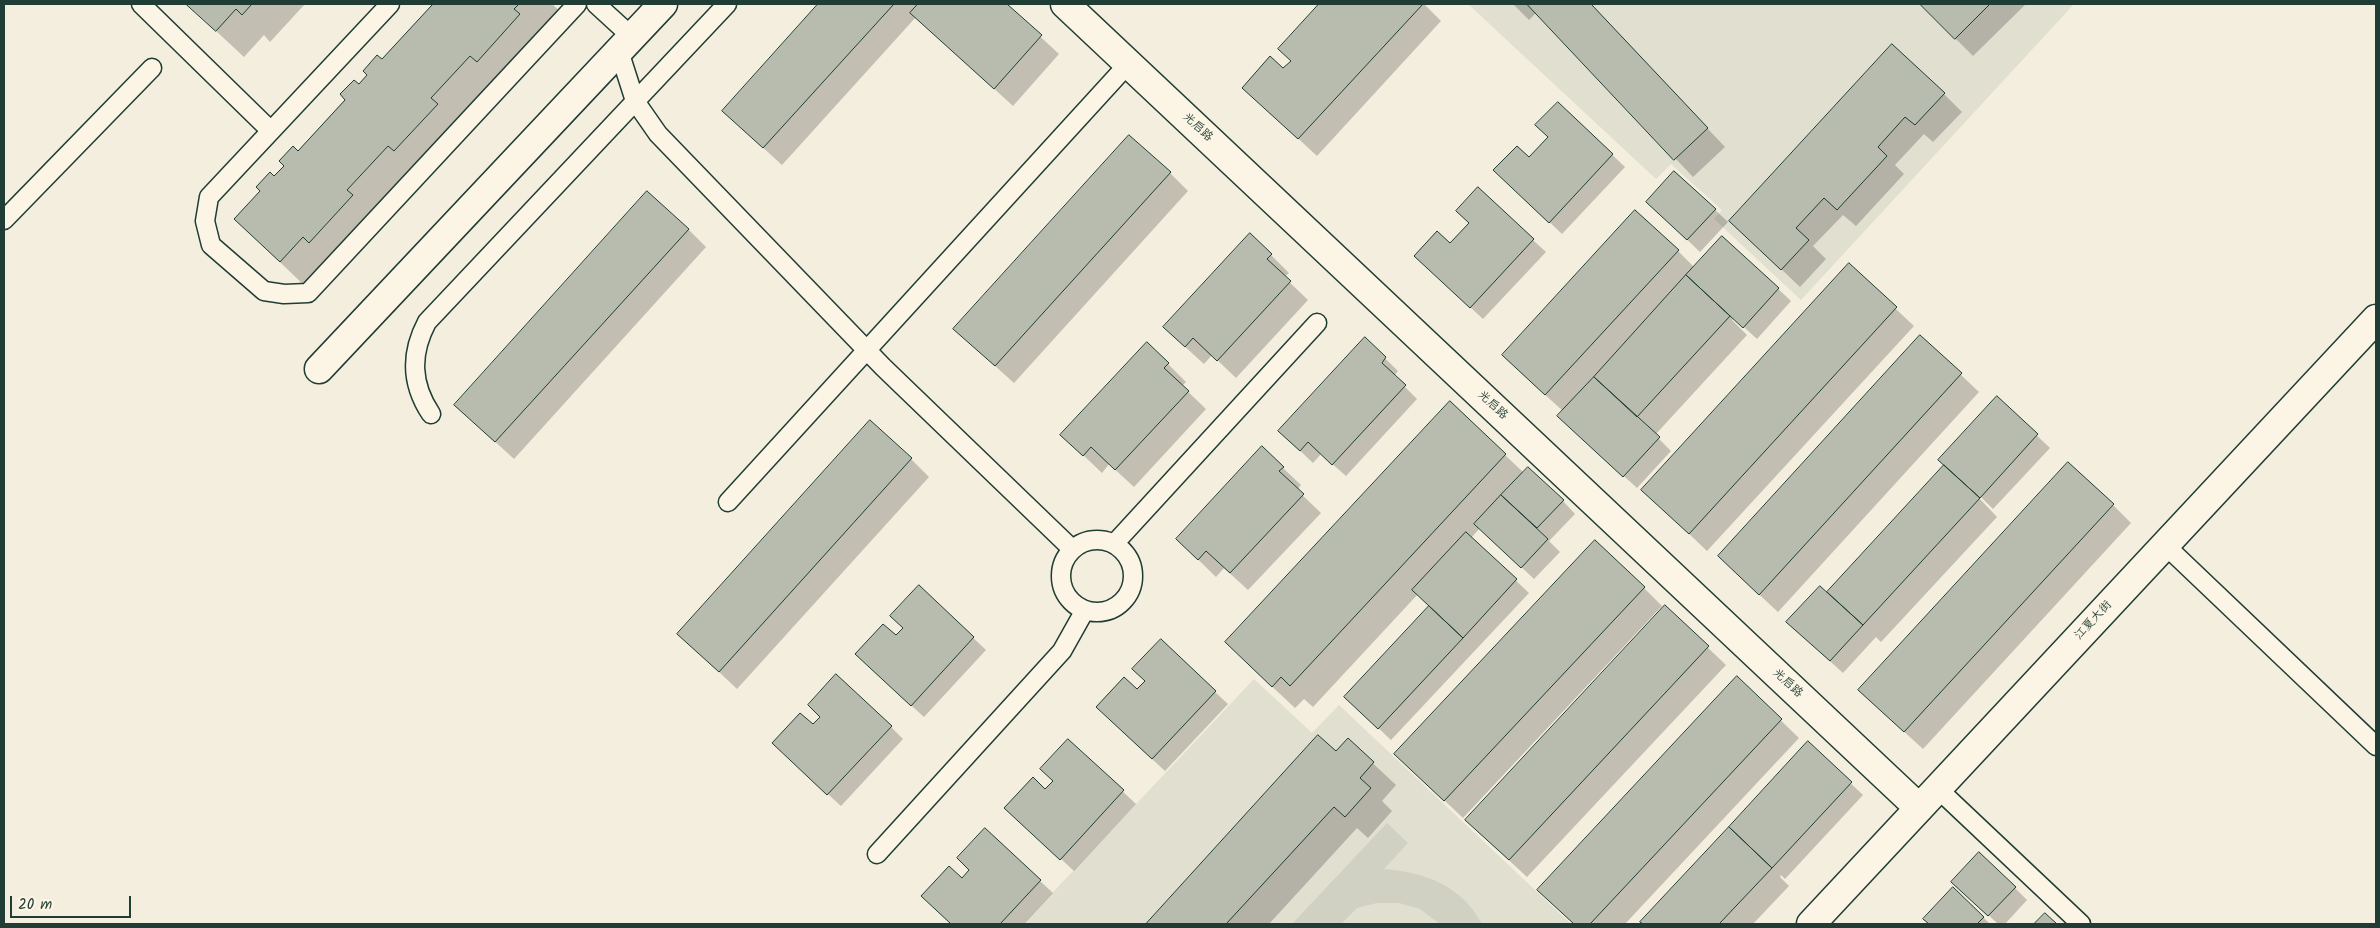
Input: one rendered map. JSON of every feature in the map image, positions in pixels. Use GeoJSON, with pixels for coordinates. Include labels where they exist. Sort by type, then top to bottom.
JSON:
{"type":"FeatureCollection","features":[{"type":"Feature","properties":{"kind":"street"},"geometry":{"type":"LineString","coordinates":[[319,369],[664,4]]}},
{"type":"Feature","properties":{"kind":"street","name":"光启路"},"geometry":{"type":"LineString","coordinates":[[1065,4],[1919,808]]}},
{"type":"Feature","properties":{"kind":"street","name":"江夏大街"},"geometry":{"type":"LineString","coordinates":[[1811,924],[2376,319]]}},
{"type":"Feature","properties":{"kind":"lane"},"geometry":{"type":"LineString","coordinates":[[141,4],[271,131]]}},
{"type":"Feature","properties":{"kind":"lane"},"geometry":{"type":"LineString","coordinates":[[390,4],[209,197],[205,221],[211,245],[264,291],[284,294],[308,293],[578,4]]}},
{"type":"Feature","properties":{"kind":"lane"},"geometry":{"type":"LineString","coordinates":[[596,4],[626,44],[635,101],[658,134],[866,350],[1072,549]]}},
{"type":"Feature","properties":{"kind":"lane"},"geometry":{"type":"LineString","coordinates":[[431,414],[422,400],[414,370],[415,353],[419,337],[427,322],[727,4]]}},
{"type":"Feature","properties":{"kind":"lane"},"geometry":{"type":"LineString","coordinates":[[728,502],[1129,64]]}},
{"type":"Feature","properties":{"kind":"lane"},"geometry":{"type":"LineString","coordinates":[[4,220],[152,68]]}},
{"type":"Feature","properties":{"kind":"lane"},"geometry":{"type":"LineString","coordinates":[[1114,544],[1317,323]]}},
{"type":"Feature","properties":{"kind":"lane"},"geometry":{"type":"LineString","coordinates":[[1096,539],[1114,544],[1122,549],[1131,561],[1134,576],[1131,591],[1122,603],[1109,611],[1094,613],[1085,610],[1068,599],[1061,586],[1061,572],[1064,560],[1072,549],[1084,542],[1096,539]]}},
{"type":"Feature","properties":{"kind":"lane"},"geometry":{"type":"LineString","coordinates":[[2165,545],[2376,746]]}},
{"type":"Feature","properties":{"kind":"lane"},"geometry":{"type":"LineString","coordinates":[[877,854],[1062,651],[1085,610]]}},
{"type":"Feature","properties":{"kind":"lane"},"geometry":{"type":"LineString","coordinates":[[1937,788],[2081,924]]}},
{"type":"Feature","properties":{"kind":"shaded area"},"geometry":{"type":"Polygon","coordinates":[[[1468,4],[2074,4],[1801,300],[1714,219],[1722,210],[1671,164],[1656,179],[1468,4]]]}},
{"type":"Feature","properties":{"kind":"shaded area"},"geometry":{"type":"Polygon","coordinates":[[[1254,679],[1312,733],[1339,705],[1571,924],[1023,924],[1254,679]]]}},
{"type":"Feature","properties":{"kind":"shaded area"},"geometry":{"type":"Polygon","coordinates":[[[1387,823],[1408,843],[1384,869],[1414,874],[1441,883],[1464,900],[1482,924],[1440,924],[1420,909],[1399,903],[1377,903],[1357,908],[1341,924],[1292,924],[1387,823]]]}},
{"type":"Feature","properties":{"kind":"building"},"geometry":{"type":"Polygon","coordinates":[[[186,4],[252,4],[242,15],[236,9],[216,31],[186,4]]]}},
{"type":"Feature","properties":{"kind":"building"},"geometry":{"type":"Polygon","coordinates":[[[431,4],[519,4],[514,9],[520,14],[477,62],[470,56],[431,98],[438,104],[394,151],[388,146],[347,190],[353,195],[309,243],[303,237],[280,262],[234,219],[260,191],[256,187],[270,172],[274,176],[284,166],[279,161],[293,146],[298,151],[345,100],[340,94],[354,80],[359,84],[367,75],[363,71],[377,55],[382,59],[431,4]]]}},
{"type":"Feature","properties":{"kind":"building"},"geometry":{"type":"Polygon","coordinates":[[[818,4],[894,4],[763,148],[722,111],[818,4]]]}},
{"type":"Feature","properties":{"kind":"building"},"geometry":{"type":"Polygon","coordinates":[[[918,4],[1007,4],[1042,35],[994,89],[910,13],[918,4]]]}},
{"type":"Feature","properties":{"kind":"building"},"geometry":{"type":"Polygon","coordinates":[[[1319,4],[1423,4],[1298,139],[1242,88],[1270,56],[1283,68],[1291,61],[1278,49],[1319,4]]]}},
{"type":"Feature","properties":{"kind":"building"},"geometry":{"type":"Polygon","coordinates":[[[1527,4],[1591,4],[1708,128],[1674,160],[1527,4]]]}},
{"type":"Feature","properties":{"kind":"building"},"geometry":{"type":"Polygon","coordinates":[[[1920,4],[1990,4],[1955,39],[1920,4]]]}},
{"type":"Feature","properties":{"kind":"building"},"geometry":{"type":"Polygon","coordinates":[[[1892,44],[1945,93],[1915,125],[1905,117],[1878,147],[1887,156],[1837,210],[1824,198],[1796,228],[1809,240],[1781,270],[1729,221],[1892,44]]]}},
{"type":"Feature","properties":{"kind":"building"},"geometry":{"type":"Polygon","coordinates":[[[1558,102],[1613,154],[1549,223],[1493,170],[1517,146],[1529,157],[1548,137],[1535,125],[1558,102]]]}},
{"type":"Feature","properties":{"kind":"building"},"geometry":{"type":"Polygon","coordinates":[[[1129,135],[1171,172],[995,366],[953,329],[1129,135]]]}},
{"type":"Feature","properties":{"kind":"building"},"geometry":{"type":"Polygon","coordinates":[[[1674,171],[1716,209],[1687,240],[1646,202],[1674,171]]]}},
{"type":"Feature","properties":{"kind":"building"},"geometry":{"type":"Polygon","coordinates":[[[1478,187],[1534,239],[1470,308],[1414,256],[1437,231],[1450,243],[1469,223],[1456,211],[1478,187]]]}},
{"type":"Feature","properties":{"kind":"building"},"geometry":{"type":"Polygon","coordinates":[[[647,191],[689,229],[495,442],[454,405],[647,191]]]}},
{"type":"Feature","properties":{"kind":"building"},"geometry":{"type":"Polygon","coordinates":[[[1635,210],[1679,250],[1545,395],[1502,355],[1635,210]]]}},
{"type":"Feature","properties":{"kind":"building"},"geometry":{"type":"Polygon","coordinates":[[[1250,233],[1272,254],[1267,259],[1291,281],[1217,361],[1193,338],[1185,347],[1163,327],[1250,233]]]}},
{"type":"Feature","properties":{"kind":"building"},"geometry":{"type":"Polygon","coordinates":[[[1722,236],[1779,288],[1743,328],[1686,275],[1722,236]]]}},
{"type":"Feature","properties":{"kind":"building"},"geometry":{"type":"Polygon","coordinates":[[[1849,263],[1897,307],[1689,534],[1641,490],[1849,263]]]}},
{"type":"Feature","properties":{"kind":"building"},"geometry":{"type":"Polygon","coordinates":[[[1686,275],[1730,316],[1637,417],[1594,377],[1686,275]]]}},
{"type":"Feature","properties":{"kind":"building"},"geometry":{"type":"Polygon","coordinates":[[[1920,335],[1962,373],[1759,595],[1718,556],[1920,335]]]}},
{"type":"Feature","properties":{"kind":"building"},"geometry":{"type":"Polygon","coordinates":[[[1365,337],[1386,357],[1382,363],[1406,385],[1332,465],[1308,442],[1300,451],[1278,431],[1365,337]]]}},
{"type":"Feature","properties":{"kind":"building"},"geometry":{"type":"Polygon","coordinates":[[[1147,342],[1169,363],[1164,368],[1189,391],[1115,470],[1091,447],[1083,456],[1060,435],[1147,342]]]}},
{"type":"Feature","properties":{"kind":"building"},"geometry":{"type":"Polygon","coordinates":[[[1594,377],[1660,437],[1623,477],[1557,416],[1594,377]]]}},
{"type":"Feature","properties":{"kind":"building"},"geometry":{"type":"Polygon","coordinates":[[[1997,396],[2038,434],[1980,498],[1938,460],[1997,396]]]}},
{"type":"Feature","properties":{"kind":"building"},"geometry":{"type":"Polygon","coordinates":[[[1450,401],[1506,454],[1290,686],[1281,677],[1272,687],[1225,642],[1450,401]]]}},
{"type":"Feature","properties":{"kind":"building"},"geometry":{"type":"Polygon","coordinates":[[[870,420],[912,458],[719,672],[677,634],[870,420]]]}},
{"type":"Feature","properties":{"kind":"building"},"geometry":{"type":"Polygon","coordinates":[[[1262,446],[1284,467],[1279,471],[1304,494],[1230,573],[1206,551],[1198,560],[1176,539],[1262,446]]]}},
{"type":"Feature","properties":{"kind":"building"},"geometry":{"type":"Polygon","coordinates":[[[2068,462],[2114,504],[1904,732],[1858,690],[2068,462]]]}},
{"type":"Feature","properties":{"kind":"building"},"geometry":{"type":"Polygon","coordinates":[[[1944,465],[1980,498],[1863,625],[1827,592],[1944,465]]]}},
{"type":"Feature","properties":{"kind":"building"},"geometry":{"type":"Polygon","coordinates":[[[1528,467],[1564,500],[1537,528],[1501,495],[1528,467]]]}},
{"type":"Feature","properties":{"kind":"building"},"geometry":{"type":"Polygon","coordinates":[[[1501,495],[1548,539],[1521,568],[1474,524],[1501,495]]]}},
{"type":"Feature","properties":{"kind":"building"},"geometry":{"type":"Polygon","coordinates":[[[1466,532],[1517,579],[1463,638],[1412,590],[1466,532]]]}},
{"type":"Feature","properties":{"kind":"building"},"geometry":{"type":"Polygon","coordinates":[[[1595,540],[1645,587],[1444,801],[1394,754],[1595,540]]]}},
{"type":"Feature","properties":{"kind":"building"},"geometry":{"type":"Polygon","coordinates":[[[919,585],[974,637],[911,706],[855,654],[883,624],[896,635],[903,628],[890,616],[919,585]]]}},
{"type":"Feature","properties":{"kind":"building"},"geometry":{"type":"Polygon","coordinates":[[[1820,586],[1863,625],[1830,661],[1786,622],[1820,586]]]}},
{"type":"Feature","properties":{"kind":"building"},"geometry":{"type":"Polygon","coordinates":[[[1665,605],[1709,646],[1509,860],[1465,820],[1665,605]]]}},
{"type":"Feature","properties":{"kind":"building"},"geometry":{"type":"Polygon","coordinates":[[[1429,606],[1463,638],[1378,729],[1344,697],[1429,606]]]}},
{"type":"Feature","properties":{"kind":"building"},"geometry":{"type":"Polygon","coordinates":[[[1161,639],[1216,691],[1152,759],[1096,707],[1124,677],[1137,689],[1145,681],[1132,669],[1161,639]]]}},
{"type":"Feature","properties":{"kind":"building"},"geometry":{"type":"Polygon","coordinates":[[[836,674],[892,726],[827,795],[772,743],[800,713],[813,724],[820,717],[808,705],[836,674]]]}},
{"type":"Feature","properties":{"kind":"building"},"geometry":{"type":"Polygon","coordinates":[[[1737,676],[1782,719],[1590,924],[1574,924],[1537,890],[1737,676]]]}},
{"type":"Feature","properties":{"kind":"building"},"geometry":{"type":"Polygon","coordinates":[[[1318,735],[1336,751],[1348,738],[1374,762],[1360,778],[1371,788],[1345,817],[1334,807],[1226,924],[1146,924],[1318,735]]]}},
{"type":"Feature","properties":{"kind":"building"},"geometry":{"type":"Polygon","coordinates":[[[1068,739],[1124,790],[1060,860],[1004,808],[1033,777],[1045,789],[1053,781],[1040,769],[1068,739]]]}},
{"type":"Feature","properties":{"kind":"building"},"geometry":{"type":"Polygon","coordinates":[[[1808,741],[1852,782],[1772,868],[1729,827],[1808,741]]]}},
{"type":"Feature","properties":{"kind":"building"},"geometry":{"type":"Polygon","coordinates":[[[1729,827],[1772,868],[1719,924],[1643,924],[1640,922],[1729,827]]]}},
{"type":"Feature","properties":{"kind":"building"},"geometry":{"type":"Polygon","coordinates":[[[985,828],[1041,880],[1000,924],[951,924],[921,896],[949,866],[962,878],[969,870],[957,858],[985,828]]]}},
{"type":"Feature","properties":{"kind":"building"},"geometry":{"type":"Polygon","coordinates":[[[1979,852],[2016,887],[1988,916],[1951,882],[1979,852]]]}},
{"type":"Feature","properties":{"kind":"building"},"geometry":{"type":"Polygon","coordinates":[[[1953,887],[1984,917],[1977,924],[1929,924],[1923,919],[1953,887]]]}},
{"type":"Feature","properties":{"kind":"building"},"geometry":{"type":"Polygon","coordinates":[[[2045,913],[2057,924],[2034,924],[2045,913]]]}}]}
